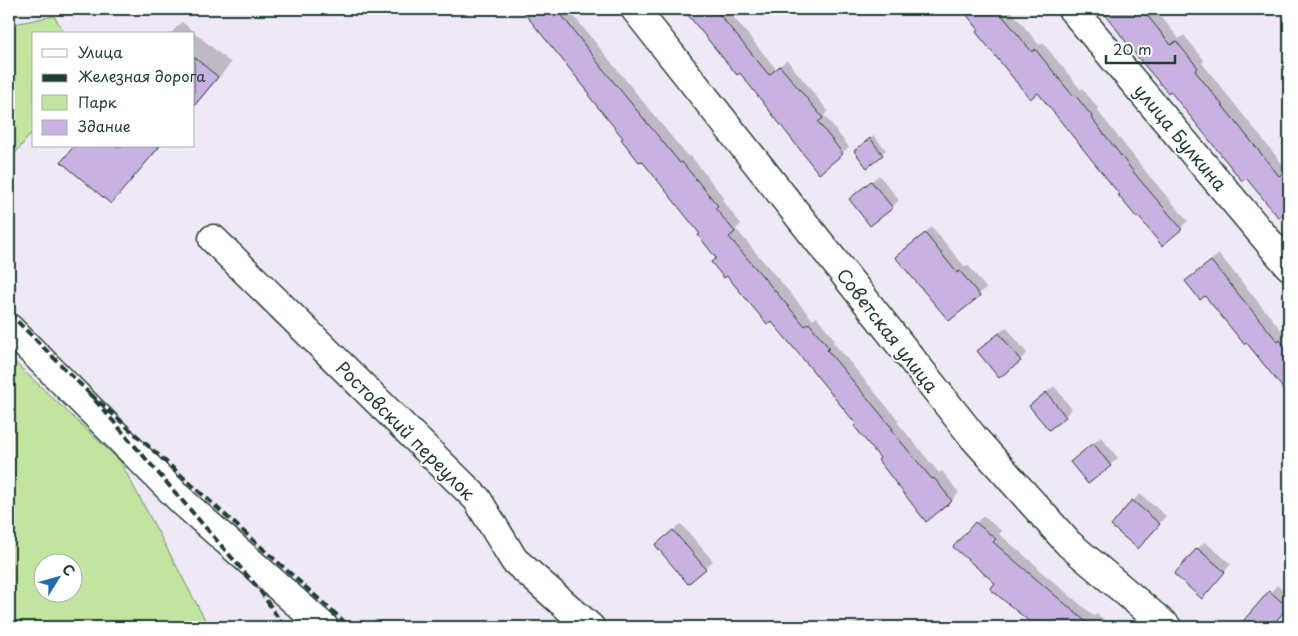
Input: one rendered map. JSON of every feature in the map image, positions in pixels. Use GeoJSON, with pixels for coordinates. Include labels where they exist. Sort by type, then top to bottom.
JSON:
{"type":"FeatureCollection","features":[{"type":"Feature","properties":{"kind":"street","name":"Советская улица"},"geometry":{"type":"LineString","coordinates":[[634,9],[974,438],[1069,544],[1167,627]]}},
{"type":"Feature","properties":{"kind":"street","name":"улица Булкина"},"geometry":{"type":"LineString","coordinates":[[1072,9],[1289,266]]}},
{"type":"Feature","properties":{"kind":"street","name":"Ростовский переулок"},"geometry":{"type":"LineString","coordinates":[[213,239],[477,500],[514,560],[590,627]]}},
{"type":"Feature","properties":{"kind":"street"},"geometry":{"type":"LineString","coordinates":[[9,328],[184,503],[324,627]]}},
{"type":"Feature","properties":{"kind":"green space"},"geometry":{"type":"Polygon","coordinates":[[[54,16],[64,32],[32,32],[32,132],[9,161],[9,25],[54,16]]]}},
{"type":"Feature","properties":{"kind":"green space"},"geometry":{"type":"Polygon","coordinates":[[[9,357],[120,461],[209,627],[9,627],[9,357]]]}},
{"type":"Feature","properties":{"kind":"building"},"geometry":{"type":"Polygon","coordinates":[[[521,9],[557,9],[599,64],[680,163],[682,162],[718,206],[715,208],[735,232],[729,237],[805,326],[809,323],[829,348],[827,350],[893,429],[891,430],[952,501],[926,522],[878,460],[880,458],[854,426],[856,424],[808,365],[771,321],[767,324],[727,276],[724,278],[711,262],[716,258],[698,235],[700,234],[642,161],[639,162],[621,139],[623,138],[588,95],[590,94],[521,9]]]}},
{"type":"Feature","properties":{"kind":"building"},"geometry":{"type":"Polygon","coordinates":[[[683,9],[715,9],[769,75],[780,66],[823,118],[818,122],[843,154],[819,174],[740,73],[737,75],[683,9]]]}},
{"type":"Feature","properties":{"kind":"building"},"geometry":{"type":"Polygon","coordinates":[[[962,9],[997,9],[1032,52],[1035,49],[1073,96],[1075,95],[1139,179],[1182,229],[1162,246],[1118,195],[1120,195],[1038,93],[1030,99],[976,32],[979,30],[962,9]]]}},
{"type":"Feature","properties":{"kind":"building"},"geometry":{"type":"Polygon","coordinates":[[[1101,9],[1142,9],[1171,45],[1176,41],[1198,68],[1195,71],[1279,176],[1289,168],[1289,210],[1279,218],[1246,178],[1242,181],[1170,91],[1168,93],[1136,55],[1101,9]]]}},
{"type":"Feature","properties":{"kind":"building"},"geometry":{"type":"Polygon","coordinates":[[[195,58],[218,77],[195,105],[195,58]]]}},
{"type":"Feature","properties":{"kind":"building"},"geometry":{"type":"Polygon","coordinates":[[[870,138],[883,155],[867,168],[854,151],[870,138]]]}},
{"type":"Feature","properties":{"kind":"building"},"geometry":{"type":"Polygon","coordinates":[[[72,148],[158,148],[111,204],[61,162],[72,148]]]}},
{"type":"Feature","properties":{"kind":"building"},"geometry":{"type":"Polygon","coordinates":[[[871,181],[893,208],[870,226],[849,199],[871,181]]]}},
{"type":"Feature","properties":{"kind":"building"},"geometry":{"type":"Polygon","coordinates":[[[925,233],[957,273],[960,271],[980,296],[949,321],[895,257],[925,233]]]}},
{"type":"Feature","properties":{"kind":"building"},"geometry":{"type":"Polygon","coordinates":[[[1211,261],[1278,342],[1280,340],[1289,352],[1289,396],[1246,342],[1244,344],[1205,296],[1200,300],[1185,281],[1211,261]]]}},
{"type":"Feature","properties":{"kind":"building"},"geometry":{"type":"Polygon","coordinates":[[[999,333],[1021,361],[999,378],[977,351],[999,333]]]}},
{"type":"Feature","properties":{"kind":"building"},"geometry":{"type":"Polygon","coordinates":[[[1046,392],[1066,417],[1049,430],[1029,406],[1046,392]]]}},
{"type":"Feature","properties":{"kind":"building"},"geometry":{"type":"Polygon","coordinates":[[[1093,443],[1111,466],[1088,484],[1070,462],[1093,443]]]}},
{"type":"Feature","properties":{"kind":"building"},"geometry":{"type":"Polygon","coordinates":[[[1132,500],[1160,524],[1138,549],[1111,526],[1132,500]]]}},
{"type":"Feature","properties":{"kind":"building"},"geometry":{"type":"Polygon","coordinates":[[[975,522],[996,539],[993,542],[1092,627],[1036,627],[990,589],[995,583],[953,547],[975,522]]]}},
{"type":"Feature","properties":{"kind":"building"},"geometry":{"type":"Polygon","coordinates":[[[673,530],[706,569],[688,584],[655,545],[673,530]]]}},
{"type":"Feature","properties":{"kind":"building"},"geometry":{"type":"Polygon","coordinates":[[[1197,548],[1225,572],[1202,599],[1174,574],[1197,548]]]}},
{"type":"Feature","properties":{"kind":"building"},"geometry":{"type":"Polygon","coordinates":[[[1269,591],[1288,607],[1271,627],[1238,627],[1269,591]]]}},
{"type":"Feature","properties":{"kind":"railway"},"geometry":{"type":"LineString","coordinates":[[9,313],[87,391]]}},
{"type":"Feature","properties":{"kind":"railway"},"geometry":{"type":"LineString","coordinates":[[284,627],[259,589],[87,391],[350,627]]}}]}
